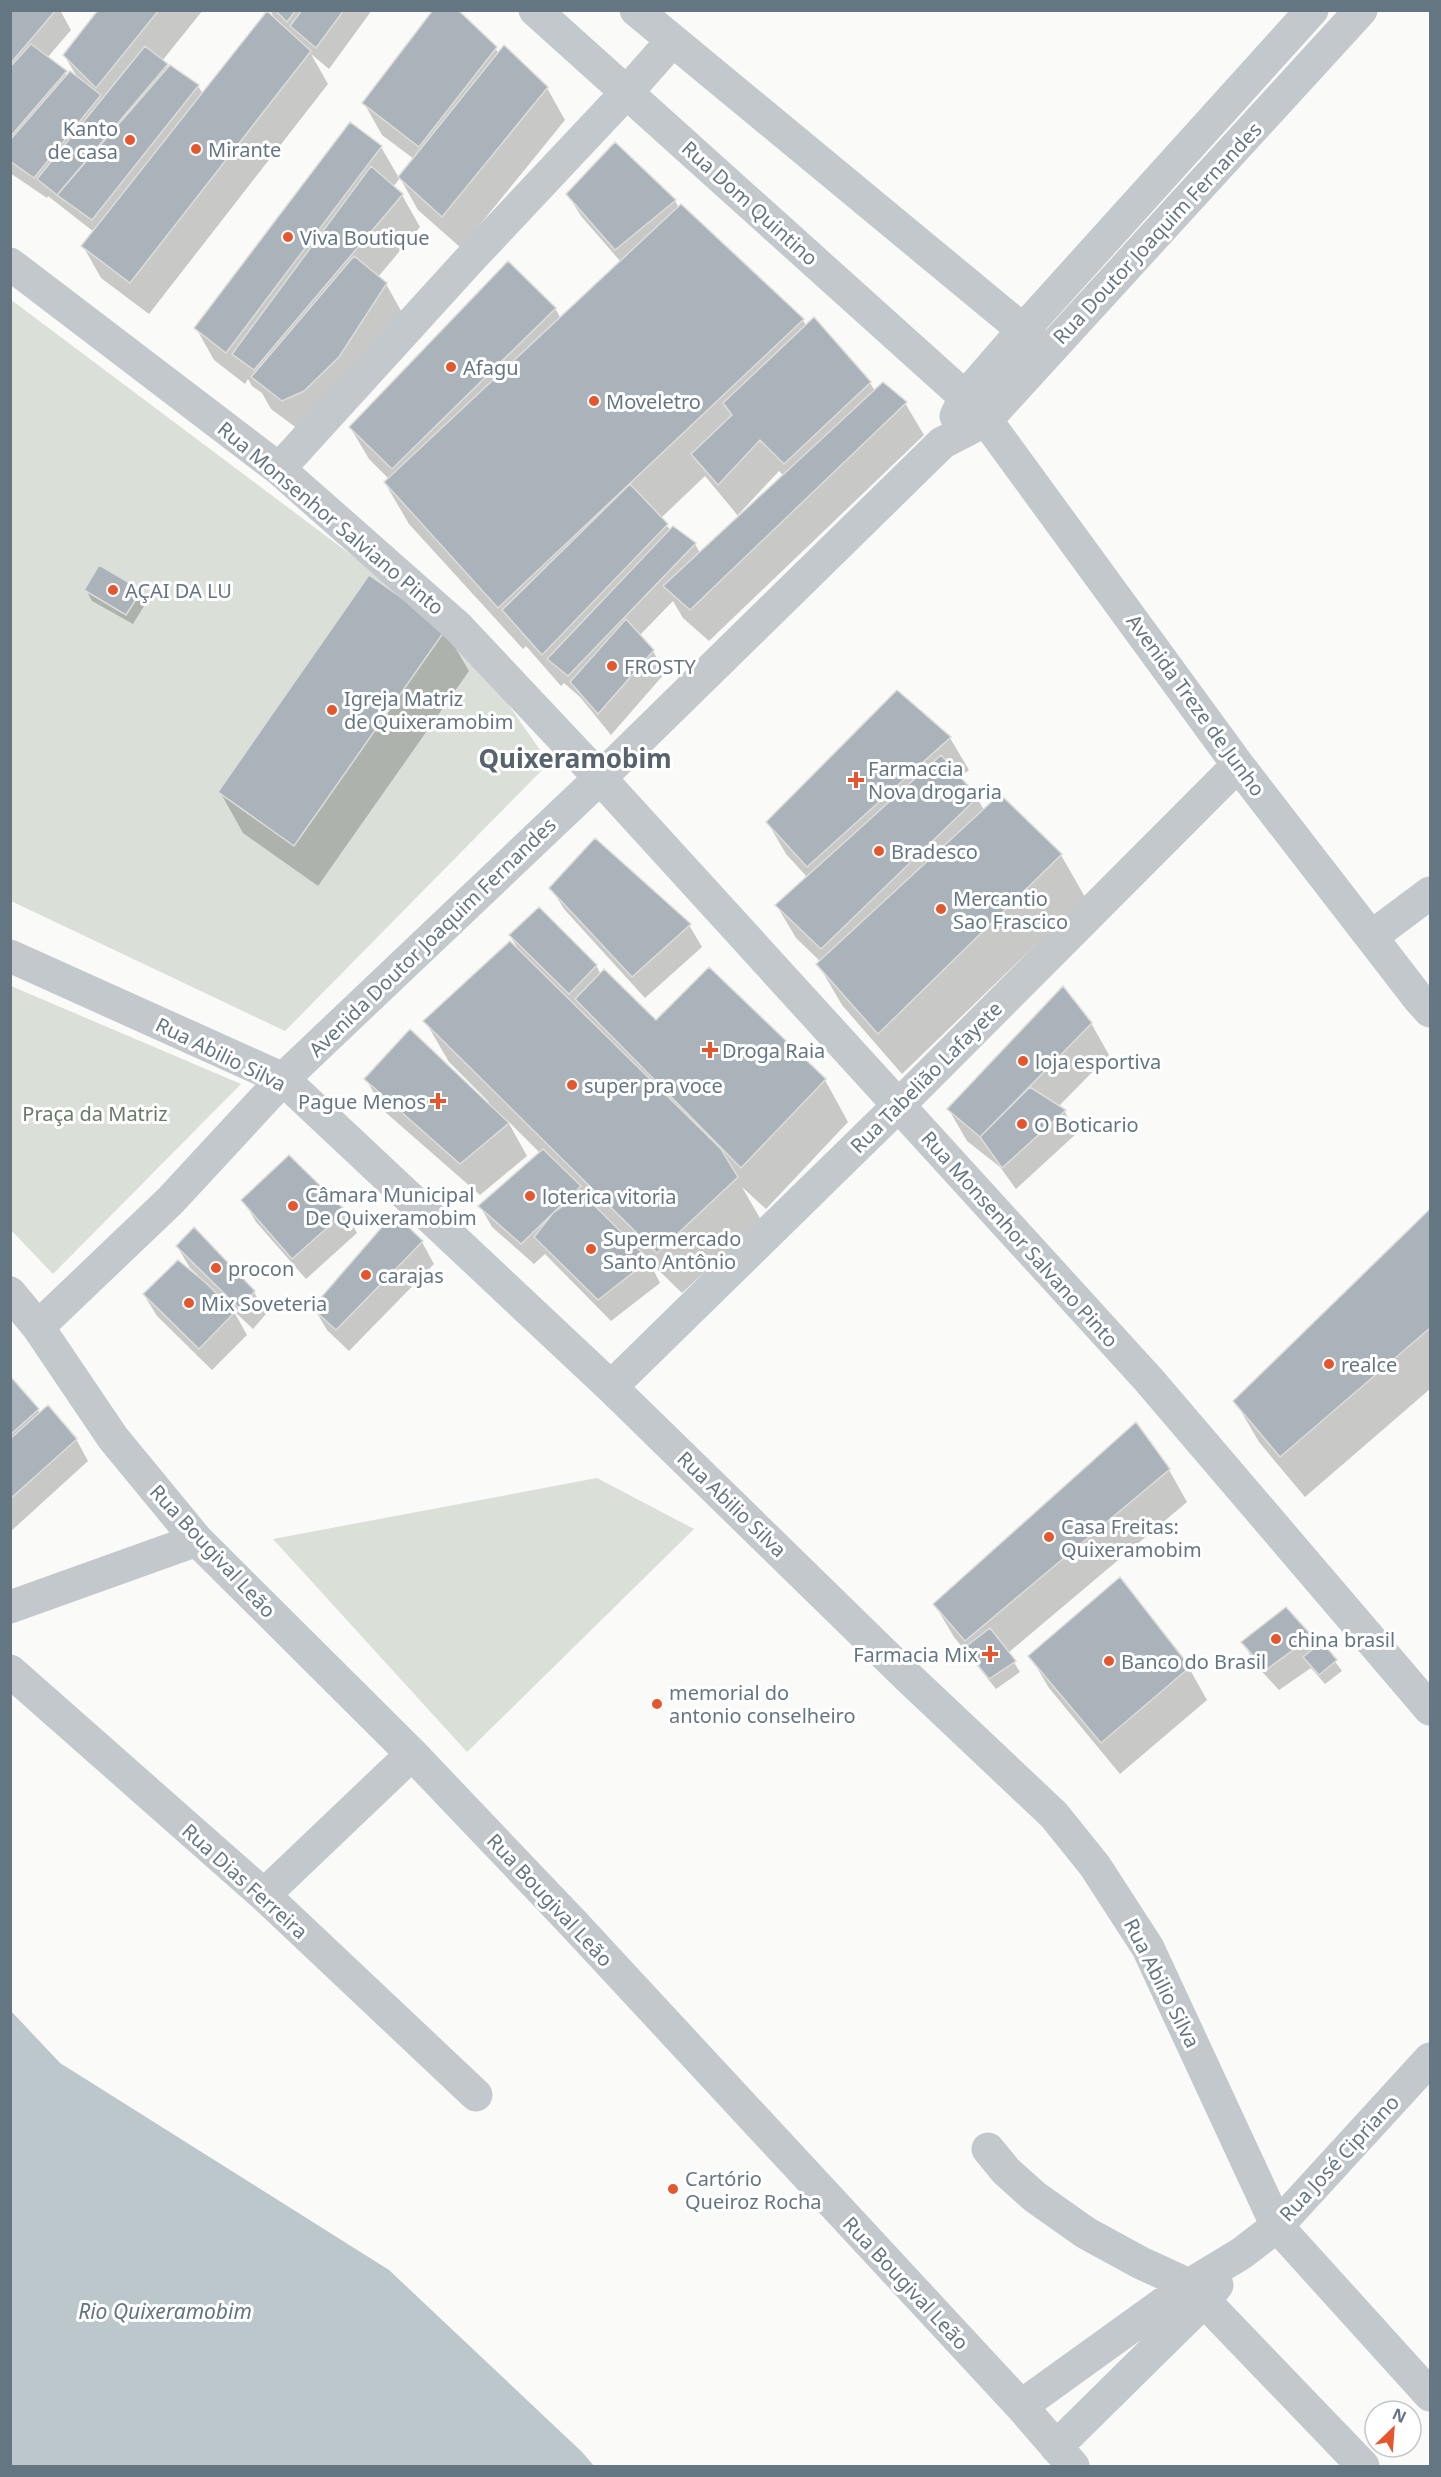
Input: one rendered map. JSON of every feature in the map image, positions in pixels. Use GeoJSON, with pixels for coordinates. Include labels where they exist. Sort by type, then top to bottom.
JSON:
{"type":"FeatureCollection","features":[{"type":"Feature","properties":{"kind":"street","name":"Rua Dom Quintino"},"geometry":{"type":"LineString","coordinates":[[535,10],[975,409]]}},
{"type":"Feature","properties":{"kind":"street"},"geometry":{"type":"LineString","coordinates":[[636,10],[1023,330],[1046,354]]}},
{"type":"Feature","properties":{"kind":"street","name":"Rua Doutor Joaquim Fernandes"},"geometry":{"type":"LineString","coordinates":[[975,409],[1023,330],[1312,10]]}},
{"type":"Feature","properties":{"kind":"street","name":"Rua Doutor Joaquim Fernandes"},"geometry":{"type":"LineString","coordinates":[[600,778],[975,409],[1046,354],[1361,10]]}},
{"type":"Feature","properties":{"kind":"street"},"geometry":{"type":"LineString","coordinates":[[279,469],[672,41]]}},
{"type":"Feature","properties":{"kind":"street","name":"Rua Monsenhor Salviano Pinto"},"geometry":{"type":"LineString","coordinates":[[10,264],[279,469],[457,626],[600,778]]}},
{"type":"Feature","properties":{"kind":"street","name":"Avenida Treze de Junho"},"geometry":{"type":"LineString","coordinates":[[975,409],[1238,765],[1431,1011]]}},
{"type":"Feature","properties":{"kind":"street","name":"Rua Tabelião Lafayete"},"geometry":{"type":"LineString","coordinates":[[611,1387],[898,1106],[1238,765]]}},
{"type":"Feature","properties":{"kind":"street","name":"Avenida Doutor Joaquim Fernandes"},"geometry":{"type":"LineString","coordinates":[[38,1327],[170,1202],[283,1079],[600,778]]}},
{"type":"Feature","properties":{"kind":"street","name":"Rua Monsenhor Salvano Pinto"},"geometry":{"type":"LineString","coordinates":[[600,778],[1148,1379],[1431,1708]]}},
{"type":"Feature","properties":{"kind":"street"},"geometry":{"type":"LineString","coordinates":[[1371,937],[1431,893]]}},
{"type":"Feature","properties":{"kind":"street","name":"Rua Abilio Silva"},"geometry":{"type":"LineString","coordinates":[[10,956],[283,1079],[611,1387],[910,1679],[1054,1815],[1095,1866],[1148,1948],[1276,2226],[1431,2395]]}},
{"type":"Feature","properties":{"kind":"street","name":"Rua Bougival Leão"},"geometry":{"type":"LineString","coordinates":[[10,1293],[38,1327],[113,1438],[198,1540],[412,1754],[572,1922],[1021,2406],[1065,2457]]}},
{"type":"Feature","properties":{"kind":"street"},"geometry":{"type":"LineString","coordinates":[[10,1607],[198,1540]]}},
{"type":"Feature","properties":{"kind":"street","name":"Rua Dias Ferreira"},"geometry":{"type":"LineString","coordinates":[[10,1671],[264,1895],[476,2095]]}},
{"type":"Feature","properties":{"kind":"street"},"geometry":{"type":"LineString","coordinates":[[264,1895],[412,1754]]}},
{"type":"Feature","properties":{"kind":"street","name":"Rua José Cipriano"},"geometry":{"type":"LineString","coordinates":[[1021,2406],[1196,2293],[1276,2226],[1431,2059]]}},
{"type":"Feature","properties":{"kind":"street"},"geometry":{"type":"LineString","coordinates":[[988,2149],[1006,2171],[1035,2197],[1086,2233],[1196,2293],[1363,2466]]}},
{"type":"Feature","properties":{"kind":"street","name":"Rua José Cipriano"},"geometry":{"type":"LineString","coordinates":[[1065,2457],[1196,2293]]}},
{"type":"Feature","properties":{"kind":"green space"},"geometry":{"type":"Polygon","coordinates":[[[10,299],[462,638],[549,763],[285,1031],[11,901],[10,299]]]}},
{"type":"Feature","properties":{"kind":"green space","name":"Praça da Matriz"},"geometry":{"type":"Polygon","coordinates":[[[11,986],[241,1084],[53,1274],[11,1230],[11,986]]]}},
{"type":"Feature","properties":{"kind":"green space"},"geometry":{"type":"Polygon","coordinates":[[[597,1478],[694,1529],[467,1752],[273,1539],[597,1478]]]}},
{"type":"Feature","properties":{"kind":"water","name":"Rio Quixeramobim"},"geometry":{"type":"Polygon","coordinates":[[[11,2011],[60,2063],[389,2270],[582,2452],[594,2466],[11,2466],[11,2011]]]}},
{"type":"Feature","properties":{"kind":"building"},"geometry":{"type":"Polygon","coordinates":[[[10,10],[56,10],[10,64],[10,10]]]}},
{"type":"Feature","properties":{"kind":"building"},"geometry":{"type":"Polygon","coordinates":[[[98,10],[159,10],[96,88],[63,55],[98,10]]]}},
{"type":"Feature","properties":{"kind":"building"},"geometry":{"type":"Polygon","coordinates":[[[275,10],[296,10],[287,22],[275,10]]]}},
{"type":"Feature","properties":{"kind":"building"},"geometry":{"type":"Polygon","coordinates":[[[302,10],[344,10],[316,48],[290,26],[302,10]]]}},
{"type":"Feature","properties":{"kind":"building"},"geometry":{"type":"Polygon","coordinates":[[[433,10],[458,10],[497,47],[419,147],[362,103],[433,10]]]}},
{"type":"Feature","properties":{"kind":"building","name":"Mirante"},"geometry":{"type":"Polygon","coordinates":[[[267,11],[311,51],[130,283],[81,246],[267,11]]]}},
{"type":"Feature","properties":{"kind":"building"},"geometry":{"type":"Polygon","coordinates":[[[31,44],[67,71],[10,137],[10,67],[31,44]]]}},
{"type":"Feature","properties":{"kind":"building"},"geometry":{"type":"Polygon","coordinates":[[[504,45],[548,87],[442,217],[398,177],[504,45]]]}},
{"type":"Feature","properties":{"kind":"building"},"geometry":{"type":"Polygon","coordinates":[[[145,46],[168,64],[57,195],[37,179],[145,46]]]}},
{"type":"Feature","properties":{"kind":"building","name":"Kanto de casa"},"geometry":{"type":"Polygon","coordinates":[[[170,65],[199,85],[92,220],[57,195],[170,65]]]}},
{"type":"Feature","properties":{"kind":"building"},"geometry":{"type":"Polygon","coordinates":[[[70,71],[101,95],[34,178],[10,161],[10,140],[70,71]]]}},
{"type":"Feature","properties":{"kind":"building","name":"Viva Boutique"},"geometry":{"type":"Polygon","coordinates":[[[350,122],[382,146],[226,353],[194,328],[350,122]]]}},
{"type":"Feature","properties":{"kind":"building"},"geometry":{"type":"Polygon","coordinates":[[[615,142],[676,200],[615,250],[566,194],[615,142]]]}},
{"type":"Feature","properties":{"kind":"building"},"geometry":{"type":"Polygon","coordinates":[[[371,166],[403,194],[254,370],[232,354],[371,166]]]}},
{"type":"Feature","properties":{"kind":"building","name":"Moveletro"},"geometry":{"type":"Polygon","coordinates":[[[681,204],[804,319],[498,608],[384,482],[681,204]]]}},
{"type":"Feature","properties":{"kind":"building"},"geometry":{"type":"Polygon","coordinates":[[[354,256],[387,283],[339,357],[304,391],[282,401],[251,377],[354,256]]]}},
{"type":"Feature","properties":{"kind":"building","name":"Afagu"},"geometry":{"type":"Polygon","coordinates":[[[508,261],[556,308],[392,469],[349,427],[508,261]]]}},
{"type":"Feature","properties":{"kind":"building"},"geometry":{"type":"Polygon","coordinates":[[[814,317],[871,382],[784,464],[760,440],[718,485],[691,454],[732,415],[723,403],[814,317]]]}},
{"type":"Feature","properties":{"kind":"building"},"geometry":{"type":"Polygon","coordinates":[[[883,382],[907,402],[690,610],[663,586],[883,382]]]}},
{"type":"Feature","properties":{"kind":"building"},"geometry":{"type":"Polygon","coordinates":[[[630,484],[668,524],[542,655],[502,610],[630,484]]]}},
{"type":"Feature","properties":{"kind":"building"},"geometry":{"type":"Polygon","coordinates":[[[673,526],[696,543],[568,676],[547,659],[673,526]]]}},
{"type":"Feature","properties":{"kind":"building","name":"AÇAI DA LU"},"geometry":{"type":"Polygon","coordinates":[[[99,565],[142,590],[126,615],[84,590],[99,565]]]}},
{"type":"Feature","properties":{"kind":"building","name":"Igreja Matriz de Quixeramobim"},"geometry":{"type":"Polygon","coordinates":[[[369,575],[446,629],[294,846],[218,792],[369,575]]]}},
{"type":"Feature","properties":{"kind":"building","name":"FROSTY"},"geometry":{"type":"Polygon","coordinates":[[[626,619],[654,650],[598,714],[570,682],[626,619]]]}},
{"type":"Feature","properties":{"kind":"building","name":"Farmaccia Nova drogaria"},"geometry":{"type":"Polygon","coordinates":[[[897,690],[951,737],[807,867],[766,822],[897,690]]]}},
{"type":"Feature","properties":{"kind":"building","name":"Bradesco"},"geometry":{"type":"Polygon","coordinates":[[[941,755],[978,797],[821,949],[775,905],[941,755]]]}},
{"type":"Feature","properties":{"kind":"building","name":"Mercantio Sao Frascico"},"geometry":{"type":"Polygon","coordinates":[[[1000,794],[1062,854],[878,1034],[816,964],[1000,794]]]}},
{"type":"Feature","properties":{"kind":"building"},"geometry":{"type":"Polygon","coordinates":[[[595,838],[691,924],[632,977],[549,888],[595,838]]]}},
{"type":"Feature","properties":{"kind":"building"},"geometry":{"type":"Polygon","coordinates":[[[539,907],[597,965],[569,994],[509,935],[539,907]]]}},
{"type":"Feature","properties":{"kind":"building","name":"super pra voce"},"geometry":{"type":"Polygon","coordinates":[[[510,941],[721,1149],[738,1177],[657,1253],[423,1021],[510,941]]]}},
{"type":"Feature","properties":{"kind":"building","name":"Droga Raia"},"geometry":{"type":"Polygon","coordinates":[[[709,967],[826,1079],[741,1168],[575,999],[604,969],[656,1020],[709,967]]]}},
{"type":"Feature","properties":{"kind":"building","name":"loja esportiva"},"geometry":{"type":"Polygon","coordinates":[[[1063,986],[1092,1023],[980,1137],[947,1109],[1063,986]]]}},
{"type":"Feature","properties":{"kind":"building","name":"Pague Menos"},"geometry":{"type":"Polygon","coordinates":[[[410,1029],[509,1123],[460,1164],[364,1079],[410,1029]]]}},
{"type":"Feature","properties":{"kind":"building","name":"O Boticario"},"geometry":{"type":"Polygon","coordinates":[[[1030,1087],[1066,1110],[1002,1168],[980,1137],[1030,1087]]]}},
{"type":"Feature","properties":{"kind":"building","name":"loterica vitoria"},"geometry":{"type":"Polygon","coordinates":[[[543,1149],[581,1186],[521,1244],[478,1206],[543,1149]]]}},
{"type":"Feature","properties":{"kind":"building","name":"Câmara Municipal De Quixeramobim"},"geometry":{"type":"Polygon","coordinates":[[[289,1155],[346,1211],[292,1259],[241,1200],[289,1155]]]}},
{"type":"Feature","properties":{"kind":"building","name":"Supermercado Santo Antônio"},"geometry":{"type":"Polygon","coordinates":[[[580,1191],[649,1260],[598,1300],[534,1237],[553,1213],[580,1191]]]}},
{"type":"Feature","properties":{"kind":"building","name":"realce"},"geometry":{"type":"Polygon","coordinates":[[[1430,1209],[1430,1328],[1280,1457],[1233,1401],[1430,1209]]]}},
{"type":"Feature","properties":{"kind":"building","name":"carajas"},"geometry":{"type":"Polygon","coordinates":[[[394,1213],[423,1241],[336,1330],[312,1308],[394,1213]]]}},
{"type":"Feature","properties":{"kind":"building","name":"procon"},"geometry":{"type":"Polygon","coordinates":[[[194,1227],[255,1291],[240,1309],[176,1246],[194,1227]]]}},
{"type":"Feature","properties":{"kind":"building","name":"Mix Soveteria"},"geometry":{"type":"Polygon","coordinates":[[[178,1260],[206,1283],[235,1312],[199,1349],[143,1294],[178,1260]]]}},
{"type":"Feature","properties":{"kind":"building"},"geometry":{"type":"Polygon","coordinates":[[[10,1376],[39,1409],[10,1435],[10,1376]]]}},
{"type":"Feature","properties":{"kind":"building"},"geometry":{"type":"Polygon","coordinates":[[[48,1405],[77,1439],[10,1499],[10,1439],[48,1405]]]}},
{"type":"Feature","properties":{"kind":"building","name":"Casa Freitas: Quixeramobim"},"geometry":{"type":"Polygon","coordinates":[[[1136,1422],[1170,1469],[965,1641],[933,1604],[1136,1422]]]}},
{"type":"Feature","properties":{"kind":"building","name":"Banco do Brasil"},"geometry":{"type":"Polygon","coordinates":[[[1120,1577],[1190,1667],[1101,1743],[1028,1656],[1120,1577]]]}},
{"type":"Feature","properties":{"kind":"building","name":"china brasil"},"geometry":{"type":"Polygon","coordinates":[[[1286,1607],[1312,1636],[1266,1670],[1241,1642],[1286,1607]]]}},
{"type":"Feature","properties":{"kind":"building","name":"Farmacia Mix"},"geometry":{"type":"Polygon","coordinates":[[[990,1628],[1016,1661],[989,1679],[964,1648],[990,1628]]]}},
{"type":"Feature","properties":{"kind":"building"},"geometry":{"type":"Polygon","coordinates":[[[1322,1642],[1337,1660],[1319,1675],[1303,1657],[1322,1642]]]}},
{"type":"Feature","properties":{"kind":"place","name":"Kanto de casa"},"geometry":{"type":"Point","coordinates":[130,140]}},
{"type":"Feature","properties":{"kind":"place","name":"Mirante"},"geometry":{"type":"Point","coordinates":[196,149]}},
{"type":"Feature","properties":{"kind":"place","name":"Viva Boutique"},"geometry":{"type":"Point","coordinates":[288,237]}},
{"type":"Feature","properties":{"kind":"place","name":"Afagu"},"geometry":{"type":"Point","coordinates":[451,367]}},
{"type":"Feature","properties":{"kind":"place","name":"Moveletro"},"geometry":{"type":"Point","coordinates":[594,401]}},
{"type":"Feature","properties":{"kind":"place","name":"AÇAI DA LU"},"geometry":{"type":"Point","coordinates":[113,590]}},
{"type":"Feature","properties":{"kind":"place","name":"FROSTY"},"geometry":{"type":"Point","coordinates":[612,666]}},
{"type":"Feature","properties":{"kind":"place","name":"Igreja Matriz de Quixeramobim"},"geometry":{"type":"Point","coordinates":[332,710]}},
{"type":"Feature","properties":{"kind":"place","name":"Farmaccia Nova drogaria"},"geometry":{"type":"Point","coordinates":[856,780]}},
{"type":"Feature","properties":{"kind":"place","name":"Bradesco"},"geometry":{"type":"Point","coordinates":[879,851]}},
{"type":"Feature","properties":{"kind":"place","name":"Mercantio Sao Frascico"},"geometry":{"type":"Point","coordinates":[941,909]}},
{"type":"Feature","properties":{"kind":"place","name":"Droga Raia"},"geometry":{"type":"Point","coordinates":[710,1050]}},
{"type":"Feature","properties":{"kind":"place","name":"loja esportiva"},"geometry":{"type":"Point","coordinates":[1023,1061]}},
{"type":"Feature","properties":{"kind":"place","name":"super pra voce"},"geometry":{"type":"Point","coordinates":[572,1085]}},
{"type":"Feature","properties":{"kind":"place","name":"Pague Menos"},"geometry":{"type":"Point","coordinates":[438,1101]}},
{"type":"Feature","properties":{"kind":"place","name":"O Boticario"},"geometry":{"type":"Point","coordinates":[1022,1124]}},
{"type":"Feature","properties":{"kind":"place","name":"loterica vitoria"},"geometry":{"type":"Point","coordinates":[530,1196]}},
{"type":"Feature","properties":{"kind":"place","name":"Câmara Municipal De Quixeramobim"},"geometry":{"type":"Point","coordinates":[293,1206]}},
{"type":"Feature","properties":{"kind":"place","name":"Supermercado Santo Antônio"},"geometry":{"type":"Point","coordinates":[591,1249]}},
{"type":"Feature","properties":{"kind":"place","name":"procon"},"geometry":{"type":"Point","coordinates":[216,1268]}},
{"type":"Feature","properties":{"kind":"place","name":"carajas"},"geometry":{"type":"Point","coordinates":[366,1275]}},
{"type":"Feature","properties":{"kind":"place","name":"Mix Soveteria"},"geometry":{"type":"Point","coordinates":[189,1303]}},
{"type":"Feature","properties":{"kind":"place","name":"realce"},"geometry":{"type":"Point","coordinates":[1329,1364]}},
{"type":"Feature","properties":{"kind":"place","name":"Casa Freitas: Quixeramobim"},"geometry":{"type":"Point","coordinates":[1049,1537]}},
{"type":"Feature","properties":{"kind":"place","name":"china brasil"},"geometry":{"type":"Point","coordinates":[1276,1639]}},
{"type":"Feature","properties":{"kind":"place","name":"Farmacia Mix"},"geometry":{"type":"Point","coordinates":[990,1654]}},
{"type":"Feature","properties":{"kind":"place","name":"Banco do Brasil"},"geometry":{"type":"Point","coordinates":[1109,1661]}},
{"type":"Feature","properties":{"kind":"place","name":"memorial do antonio conselheiro"},"geometry":{"type":"Point","coordinates":[657,1704]}},
{"type":"Feature","properties":{"kind":"place","name":"Cartório Queiroz Rocha"},"geometry":{"type":"Point","coordinates":[673,2189]}},
{"type":"Feature","properties":{"kind":"district","name":"Quixeramobim"},"geometry":{"type":"Point","coordinates":[575,758]}}]}
